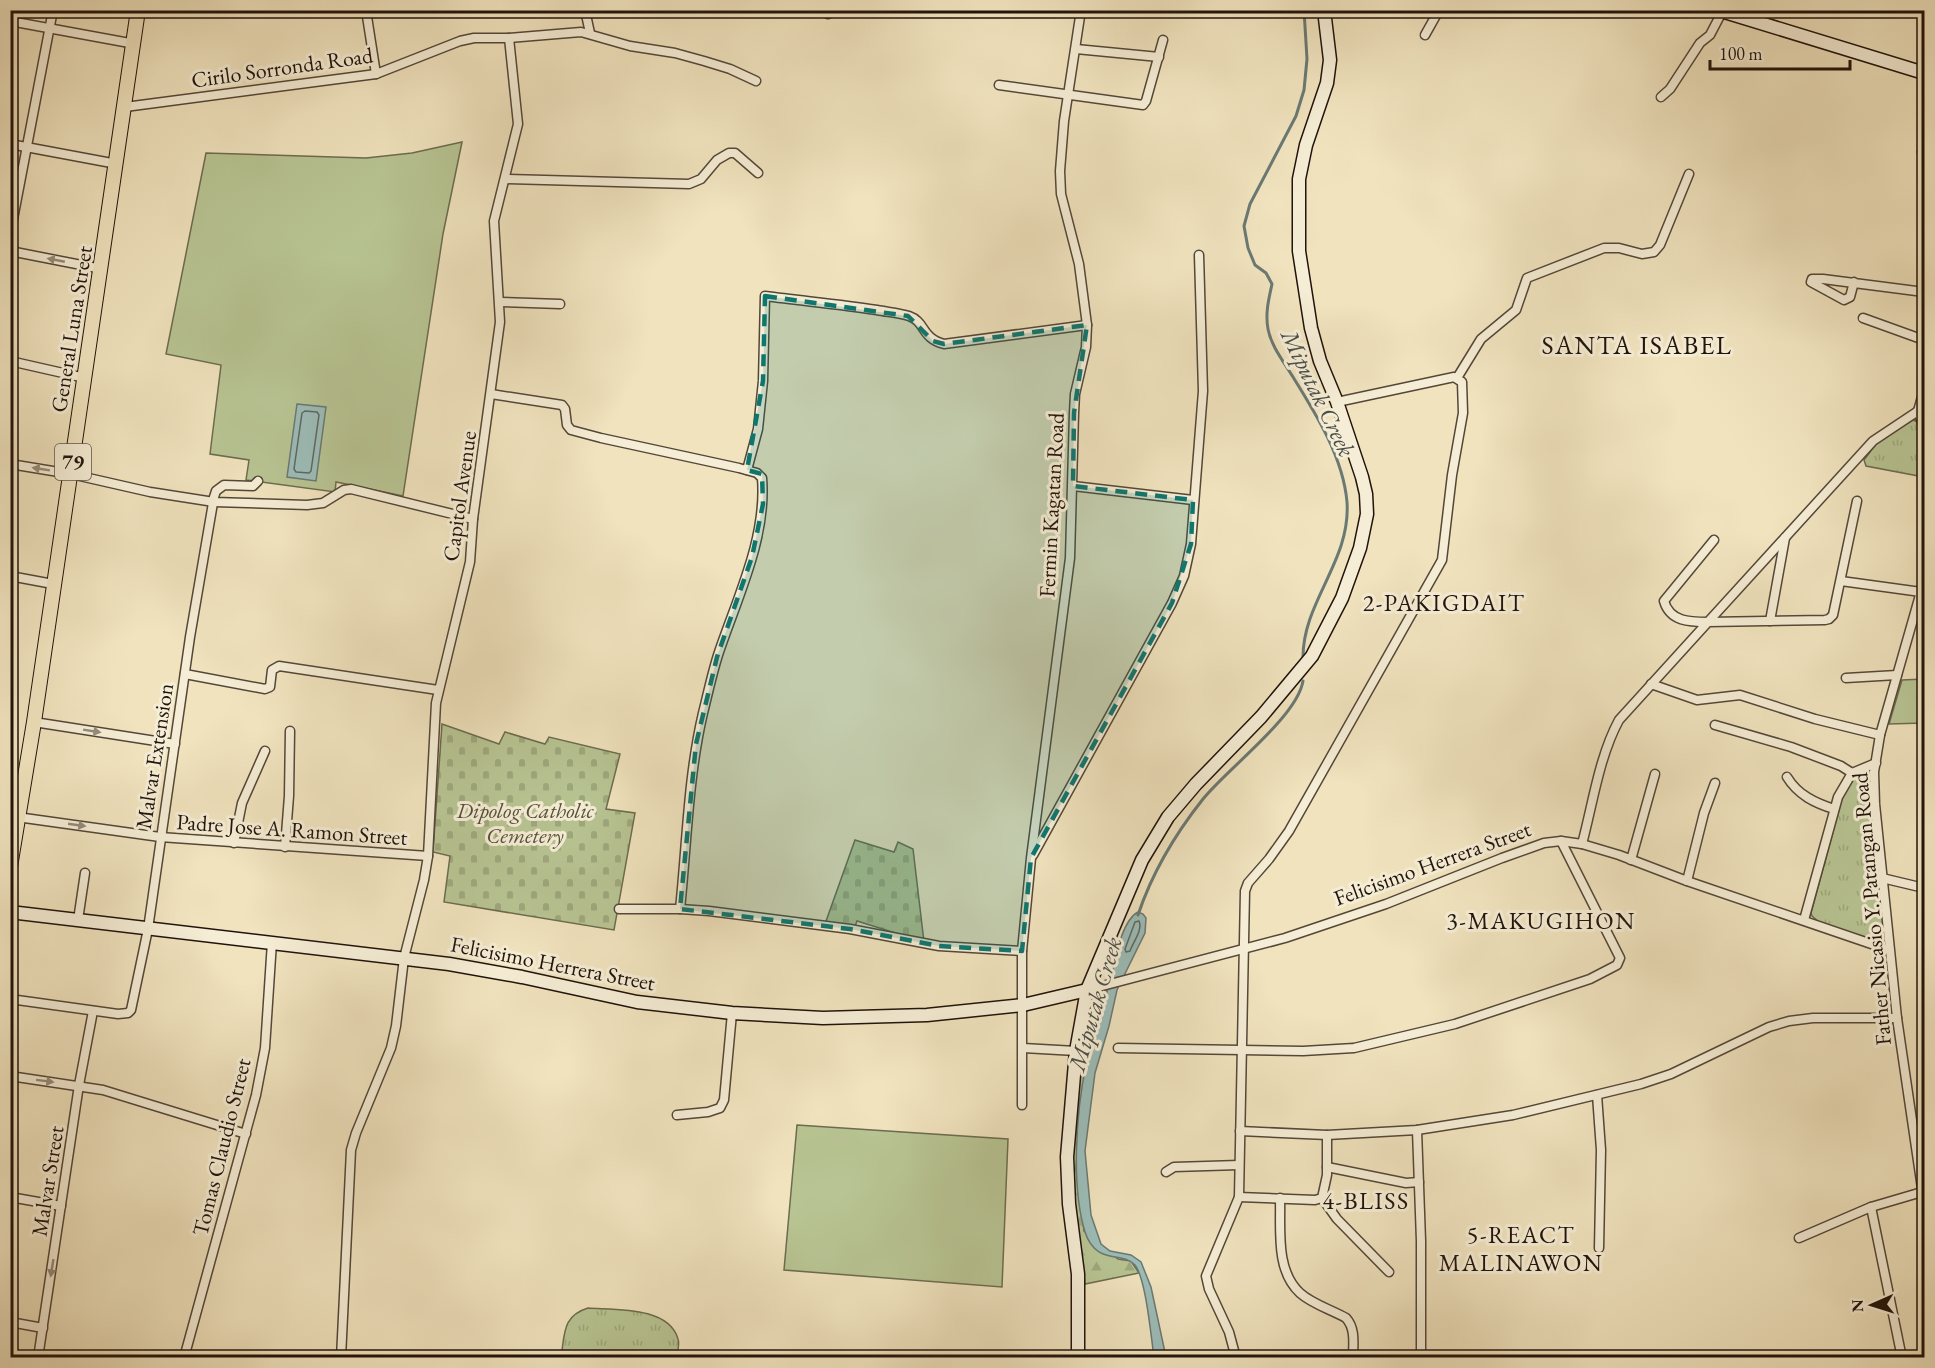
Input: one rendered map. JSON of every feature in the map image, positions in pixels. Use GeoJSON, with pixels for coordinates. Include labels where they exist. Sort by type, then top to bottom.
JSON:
{"type":"FeatureCollection","features":[{"type":"Feature","properties":{"kind":"main road","name":"General Luna Street"},"geometry":{"type":"LineString","coordinates":[[10,867],[15,816],[34,722],[102,269],[138,10]]}},
{"type":"Feature","properties":{"kind":"main road"},"geometry":{"type":"LineString","coordinates":[[1078,1358],[1078,1274],[1067,1157],[1076,1051],[1088,990],[1133,879],[1154,837],[1196,784],[1229,752],[1299,674],[1312,656],[1342,598],[1360,548],[1367,514],[1362,477],[1337,402],[1320,361],[1311,328],[1299,251],[1299,179],[1306,145],[1324,92],[1329,60],[1324,10]]}},
{"type":"Feature","properties":{"kind":"main road"},"geometry":{"type":"LineString","coordinates":[[1720,11],[1924,74]]}},
{"type":"Feature","properties":{"kind":"main road","name":"Felicisimo Herrera Street"},"geometry":{"type":"LineString","coordinates":[[10,912],[404,958],[485,970],[637,1002],[781,1017],[875,1018],[927,1015],[1023,1005],[1088,990]]}},
{"type":"Feature","properties":{"kind":"street"},"geometry":{"type":"LineString","coordinates":[[10,235],[53,10]]}},
{"type":"Feature","properties":{"kind":"street"},"geometry":{"type":"LineString","coordinates":[[366,10],[376,74]]}},
{"type":"Feature","properties":{"kind":"street"},"geometry":{"type":"LineString","coordinates":[[585,10],[590,33]]}},
{"type":"Feature","properties":{"kind":"street","name":"Fermin Kagatan Road"},"geometry":{"type":"LineString","coordinates":[[1022,1105],[1022,951],[1031,858],[1071,558],[1075,394],[1086,347],[1088,325],[1079,264],[1061,194],[1060,171],[1081,10]]}},
{"type":"Feature","properties":{"kind":"street"},"geometry":{"type":"LineString","coordinates":[[1425,35],[1439,10]]}},
{"type":"Feature","properties":{"kind":"street"},"geometry":{"type":"LineString","coordinates":[[1661,97],[1670,89],[1700,44],[1710,35],[1720,11]]}},
{"type":"Feature","properties":{"kind":"street"},"geometry":{"type":"LineString","coordinates":[[10,21],[135,44]]}},
{"type":"Feature","properties":{"kind":"street","name":"Cirilo Sorronda Road"},"geometry":{"type":"LineString","coordinates":[[126,107],[376,74],[460,41],[474,38],[509,38],[573,32],[590,33],[630,46],[675,53],[730,69],[756,81]]}},
{"type":"Feature","properties":{"kind":"street","name":"Capitol Avenue"},"geometry":{"type":"LineString","coordinates":[[341,1358],[351,1150],[391,1048],[404,958],[424,880],[428,856],[434,720],[438,690],[466,580],[498,343],[500,302],[494,221],[518,124],[509,38]]}},
{"type":"Feature","properties":{"kind":"street"},"geometry":{"type":"LineString","coordinates":[[999,85],[1143,105],[1163,40]]}},
{"type":"Feature","properties":{"kind":"street"},"geometry":{"type":"LineString","coordinates":[[1076,49],[1159,57]]}},
{"type":"Feature","properties":{"kind":"street"},"geometry":{"type":"LineString","coordinates":[[10,144],[117,164]]}},
{"type":"Feature","properties":{"kind":"street"},"geometry":{"type":"LineString","coordinates":[[505,179],[689,184],[701,179],[717,160],[729,153],[735,153],[758,173]]}},
{"type":"Feature","properties":{"kind":"street"},"geometry":{"type":"LineString","coordinates":[[1337,402],[1457,378],[1481,339],[1516,310],[1527,278],[1604,248],[1619,248],[1642,255],[1654,252],[1660,245],[1689,174]]}},
{"type":"Feature","properties":{"kind":"street"},"geometry":{"type":"LineString","coordinates":[[10,251],[102,269]]}},
{"type":"Feature","properties":{"kind":"street"},"geometry":{"type":"LineString","coordinates":[[1031,858],[1173,603],[1184,576],[1191,544],[1203,391],[1198,255]]}},
{"type":"Feature","properties":{"kind":"street"},"geometry":{"type":"LineString","coordinates":[[1854,282],[1850,297],[1844,300],[1819,288],[1811,281],[1823,279],[1854,282],[1924,292]]}},
{"type":"Feature","properties":{"kind":"street"},"geometry":{"type":"LineString","coordinates":[[747,470],[758,429],[764,381],[765,296],[908,316],[918,322],[933,341],[944,344],[1088,325]]}},
{"type":"Feature","properties":{"kind":"street"},"geometry":{"type":"LineString","coordinates":[[500,302],[560,304]]}},
{"type":"Feature","properties":{"kind":"street"},"geometry":{"type":"LineString","coordinates":[[1863,318],[1924,340]]}},
{"type":"Feature","properties":{"kind":"street"},"geometry":{"type":"LineString","coordinates":[[10,361],[85,378]]}},
{"type":"Feature","properties":{"kind":"street"},"geometry":{"type":"LineString","coordinates":[[1236,1358],[1229,1332],[1209,1289],[1206,1276],[1239,1197],[1242,951],[1244,902],[1248,883],[1289,831],[1442,560],[1452,475],[1463,413],[1462,382],[1457,378]]}},
{"type":"Feature","properties":{"kind":"street"},"geometry":{"type":"LineString","coordinates":[[1924,390],[1918,411],[1924,429]]}},
{"type":"Feature","properties":{"kind":"street"},"geometry":{"type":"LineString","coordinates":[[491,394],[562,405],[565,409],[567,425],[572,430],[747,470],[757,473],[762,478],[763,504],[752,557],[717,657],[696,744],[690,786],[680,909]]}},
{"type":"Feature","properties":{"kind":"street"},"geometry":{"type":"LineString","coordinates":[[1582,844],[1612,733],[1619,720],[1873,441],[1918,411]]}},
{"type":"Feature","properties":{"kind":"street"},"geometry":{"type":"LineString","coordinates":[[10,464],[71,474],[150,492],[214,502],[308,505],[323,502],[344,490],[351,489],[473,519]]}},
{"type":"Feature","properties":{"kind":"street"},"geometry":{"type":"LineString","coordinates":[[214,502],[216,491],[224,485],[254,486],[258,482]]}},
{"type":"Feature","properties":{"kind":"street"},"geometry":{"type":"LineString","coordinates":[[1073,486],[1193,500]]}},
{"type":"Feature","properties":{"kind":"street"},"geometry":{"type":"LineString","coordinates":[[1714,540],[1664,601],[1670,613],[1684,621],[1708,622],[1829,619],[1833,615],[1857,501]]}},
{"type":"Feature","properties":{"kind":"street","name":"Malvar Extension"},"geometry":{"type":"LineString","coordinates":[[93,1011],[123,1014],[128,1013],[133,1005],[148,929],[185,674],[214,502]]}},
{"type":"Feature","properties":{"kind":"street"},"geometry":{"type":"LineString","coordinates":[[1770,621],[1785,538]]}},
{"type":"Feature","properties":{"kind":"street"},"geometry":{"type":"LineString","coordinates":[[10,576],[53,584]]}},
{"type":"Feature","properties":{"kind":"street"},"geometry":{"type":"LineString","coordinates":[[1841,580],[1921,592]]}},
{"type":"Feature","properties":{"kind":"street","name":"Father Nicasio Y. Patangan Road"},"geometry":{"type":"LineString","coordinates":[[1924,581],[1880,735],[1875,763],[1875,804],[1889,950],[1924,1202]]}},
{"type":"Feature","properties":{"kind":"street"},"geometry":{"type":"LineString","coordinates":[[185,674],[265,689],[270,687],[273,668],[279,666],[438,690]]}},
{"type":"Feature","properties":{"kind":"street"},"geometry":{"type":"LineString","coordinates":[[1846,678],[1897,675]]}},
{"type":"Feature","properties":{"kind":"street"},"geometry":{"type":"LineString","coordinates":[[1651,684],[1697,700],[1740,695],[1815,719],[1880,735]]}},
{"type":"Feature","properties":{"kind":"street"},"geometry":{"type":"LineString","coordinates":[[34,722],[175,744]]}},
{"type":"Feature","properties":{"kind":"street"},"geometry":{"type":"LineString","coordinates":[[1715,725],[1791,747],[1841,766],[1852,774]]}},
{"type":"Feature","properties":{"kind":"street"},"geometry":{"type":"LineString","coordinates":[[285,846],[289,796],[290,731]]}},
{"type":"Feature","properties":{"kind":"street"},"geometry":{"type":"LineString","coordinates":[[234,843],[242,803],[265,751]]}},
{"type":"Feature","properties":{"kind":"street"},"geometry":{"type":"LineString","coordinates":[[1804,921],[1834,809],[1842,789],[1852,774],[1875,763]]}},
{"type":"Feature","properties":{"kind":"street"},"geometry":{"type":"LineString","coordinates":[[1630,860],[1655,774]]}},
{"type":"Feature","properties":{"kind":"street"},"geometry":{"type":"LineString","coordinates":[[1786,777],[1808,799],[1834,809]]}},
{"type":"Feature","properties":{"kind":"street"},"geometry":{"type":"LineString","coordinates":[[1687,881],[1704,813],[1715,783]]}},
{"type":"Feature","properties":{"kind":"street","name":"Padre Jose A. Ramon Street"},"geometry":{"type":"LineString","coordinates":[[15,816],[160,837],[428,856]]}},
{"type":"Feature","properties":{"kind":"street"},"geometry":{"type":"LineString","coordinates":[[1118,1048],[1303,1051],[1371,1045],[1455,1024],[1590,980],[1620,962],[1618,953],[1561,841]]}},
{"type":"Feature","properties":{"kind":"street","name":"Felicisimo Herrera Street"},"geometry":{"type":"LineString","coordinates":[[1088,990],[1242,951],[1386,903],[1533,847],[1561,841],[1582,844],[1889,950]]}},
{"type":"Feature","properties":{"kind":"street"},"geometry":{"type":"LineString","coordinates":[[78,920],[85,873]]}},
{"type":"Feature","properties":{"kind":"street"},"geometry":{"type":"LineString","coordinates":[[1882,878],[1924,888]]}},
{"type":"Feature","properties":{"kind":"street"},"geometry":{"type":"LineString","coordinates":[[619,909],[680,909],[850,929],[939,946],[1022,951]]}},
{"type":"Feature","properties":{"kind":"street","name":"Tomas Claudio Street"},"geometry":{"type":"LineString","coordinates":[[184,1358],[256,1095],[265,1048],[272,942]]}},
{"type":"Feature","properties":{"kind":"street"},"geometry":{"type":"LineString","coordinates":[[10,999],[93,1011]]}},
{"type":"Feature","properties":{"kind":"street","name":"Malvar Street"},"geometry":{"type":"LineString","coordinates":[[38,1358],[79,1085],[93,1011]]}},
{"type":"Feature","properties":{"kind":"street"},"geometry":{"type":"LineString","coordinates":[[677,1115],[708,1112],[720,1108],[724,1100],[732,1013]]}},
{"type":"Feature","properties":{"kind":"street"},"geometry":{"type":"LineString","coordinates":[[1240,1131],[1328,1135],[1417,1130],[1513,1115],[1641,1084],[1671,1074],[1769,1027],[1789,1021],[1813,1018],[1897,1018]]}},
{"type":"Feature","properties":{"kind":"street"},"geometry":{"type":"LineString","coordinates":[[1023,1048],[1076,1051]]}},
{"type":"Feature","properties":{"kind":"street"},"geometry":{"type":"LineString","coordinates":[[10,1076],[79,1085],[149,1103],[246,1134]]}},
{"type":"Feature","properties":{"kind":"street"},"geometry":{"type":"LineString","coordinates":[[1597,1095],[1602,1195],[1599,1248]]}},
{"type":"Feature","properties":{"kind":"street"},"geometry":{"type":"LineString","coordinates":[[1417,1130],[1421,1241],[1421,1358]]}},
{"type":"Feature","properties":{"kind":"street"},"geometry":{"type":"LineString","coordinates":[[1328,1135],[1327,1167],[1322,1198],[1337,1219],[1389,1272]]}},
{"type":"Feature","properties":{"kind":"street"},"geometry":{"type":"LineString","coordinates":[[1166,1172],[1174,1167],[1239,1165]]}},
{"type":"Feature","properties":{"kind":"street"},"geometry":{"type":"LineString","coordinates":[[1327,1167],[1406,1182],[1419,1182]]}},
{"type":"Feature","properties":{"kind":"street"},"geometry":{"type":"LineString","coordinates":[[1799,1239],[1923,1187]]}},
{"type":"Feature","properties":{"kind":"street"},"geometry":{"type":"LineString","coordinates":[[10,1197],[61,1206]]}},
{"type":"Feature","properties":{"kind":"street"},"geometry":{"type":"LineString","coordinates":[[1239,1197],[1315,1200],[1322,1198]]}},
{"type":"Feature","properties":{"kind":"street"},"geometry":{"type":"LineString","coordinates":[[1280,1198],[1281,1251],[1290,1281],[1301,1294],[1346,1318],[1353,1332],[1353,1358]]}},
{"type":"Feature","properties":{"kind":"street"},"geometry":{"type":"LineString","coordinates":[[1871,1207],[1902,1358]]}},
{"type":"Feature","properties":{"kind":"street"},"geometry":{"type":"LineString","coordinates":[[10,1322],[43,1328]]}},
{"type":"Feature","properties":{"kind":"highlighted area"},"geometry":{"type":"Polygon","coordinates":[[[765,296],[908,316],[933,341],[944,344],[1087,325],[1074,413],[1073,486],[1193,500],[1191,544],[1172,603],[1031,858],[1022,951],[939,946],[850,929],[680,909],[696,744],[717,657],[752,557],[763,504],[762,474],[747,470],[763,381],[765,296]]]}},
{"type":"Feature","properties":{"kind":"green space"},"geometry":{"type":"Polygon","coordinates":[[[462,142],[443,234],[403,496],[336,482],[335,492],[246,480],[249,460],[210,454],[221,365],[166,354],[206,153],[366,158],[412,153],[462,142]]]}},
{"type":"Feature","properties":{"kind":"green space"},"geometry":{"type":"Polygon","coordinates":[[[1913,420],[1918,422],[1924,442],[1924,477],[1866,466],[1864,460],[1879,440],[1913,420]]]}},
{"type":"Feature","properties":{"kind":"green space"},"geometry":{"type":"Polygon","coordinates":[[[1924,679],[1924,723],[1889,724],[1902,680],[1924,679]]]}},
{"type":"Feature","properties":{"kind":"green space","name":"Dipolog Catholic Cemetery"},"geometry":{"type":"Polygon","coordinates":[[[442,724],[499,744],[505,732],[545,744],[549,737],[620,754],[606,809],[635,813],[614,930],[444,902],[450,856],[433,852],[442,724]]]}},
{"type":"Feature","properties":{"kind":"green space"},"geometry":{"type":"Polygon","coordinates":[[[1859,774],[1869,780],[1884,928],[1881,936],[1874,940],[1820,923],[1811,913],[1844,791],[1853,778],[1859,774]]]}},
{"type":"Feature","properties":{"kind":"green space"},"geometry":{"type":"Polygon","coordinates":[[[855,840],[894,852],[898,842],[913,849],[924,942],[857,921],[854,929],[825,924],[855,840]]]}},
{"type":"Feature","properties":{"kind":"green space"},"geometry":{"type":"Polygon","coordinates":[[[1108,989],[1086,1065],[1076,1169],[1084,1231],[1118,1259],[1131,1261],[1139,1273],[1085,1284],[1070,1170],[1079,1074],[1088,1011],[1095,997],[1108,989]]]}},
{"type":"Feature","properties":{"kind":"green space"},"geometry":{"type":"Polygon","coordinates":[[[797,1125],[1008,1139],[1002,1287],[784,1270],[797,1125]]]}},
{"type":"Feature","properties":{"kind":"green space"},"geometry":{"type":"Polygon","coordinates":[[[588,1308],[639,1312],[664,1321],[673,1328],[678,1339],[677,1357],[561,1357],[564,1333],[569,1321],[580,1311],[588,1308]]]}},
{"type":"Feature","properties":{"kind":"water"},"geometry":{"type":"Polygon","coordinates":[[[297,404],[326,407],[316,481],[287,477],[297,404]]]}},
{"type":"Feature","properties":{"kind":"water"},"geometry":{"type":"Polygon","coordinates":[[[1138,912],[1146,918],[1145,933],[1117,990],[1095,1073],[1085,1151],[1091,1215],[1101,1244],[1110,1251],[1131,1255],[1141,1262],[1151,1287],[1166,1357],[1154,1357],[1150,1323],[1139,1272],[1130,1261],[1102,1254],[1090,1243],[1085,1232],[1078,1194],[1076,1149],[1086,1065],[1123,932],[1138,912]]]}},
{"type":"Feature","properties":{"kind":"waterway","name":"Miputak Creek"},"geometry":{"type":"LineString","coordinates":[[1303,657],[1310,617],[1342,543],[1347,502],[1340,469],[1327,437],[1272,342],[1267,323],[1272,284],[1266,273],[1255,265],[1248,248],[1244,226],[1250,204],[1296,116],[1304,90],[1307,59],[1304,10]]}},
{"type":"Feature","properties":{"kind":"waterway","name":"Miputak Creek"},"geometry":{"type":"LineString","coordinates":[[1138,915],[1158,869],[1183,826],[1214,787],[1275,726],[1298,695],[1303,681]]}},
{"type":"Feature","properties":{"kind":"district","name":"SANTA ISABEL"},"geometry":{"type":"Point","coordinates":[1637,345]}},
{"type":"Feature","properties":{"kind":"district","name":"2-PAKIGDAIT"},"geometry":{"type":"Point","coordinates":[1444,603]}},
{"type":"Feature","properties":{"kind":"district","name":"3-MAKUGIHON"},"geometry":{"type":"Point","coordinates":[1541,921]}},
{"type":"Feature","properties":{"kind":"district","name":"4-BLISS"},"geometry":{"type":"Point","coordinates":[1366,1201]}},
{"type":"Feature","properties":{"kind":"district","name":"5-REACT MALINAWON"},"geometry":{"type":"Point","coordinates":[1521,1249]}}]}
